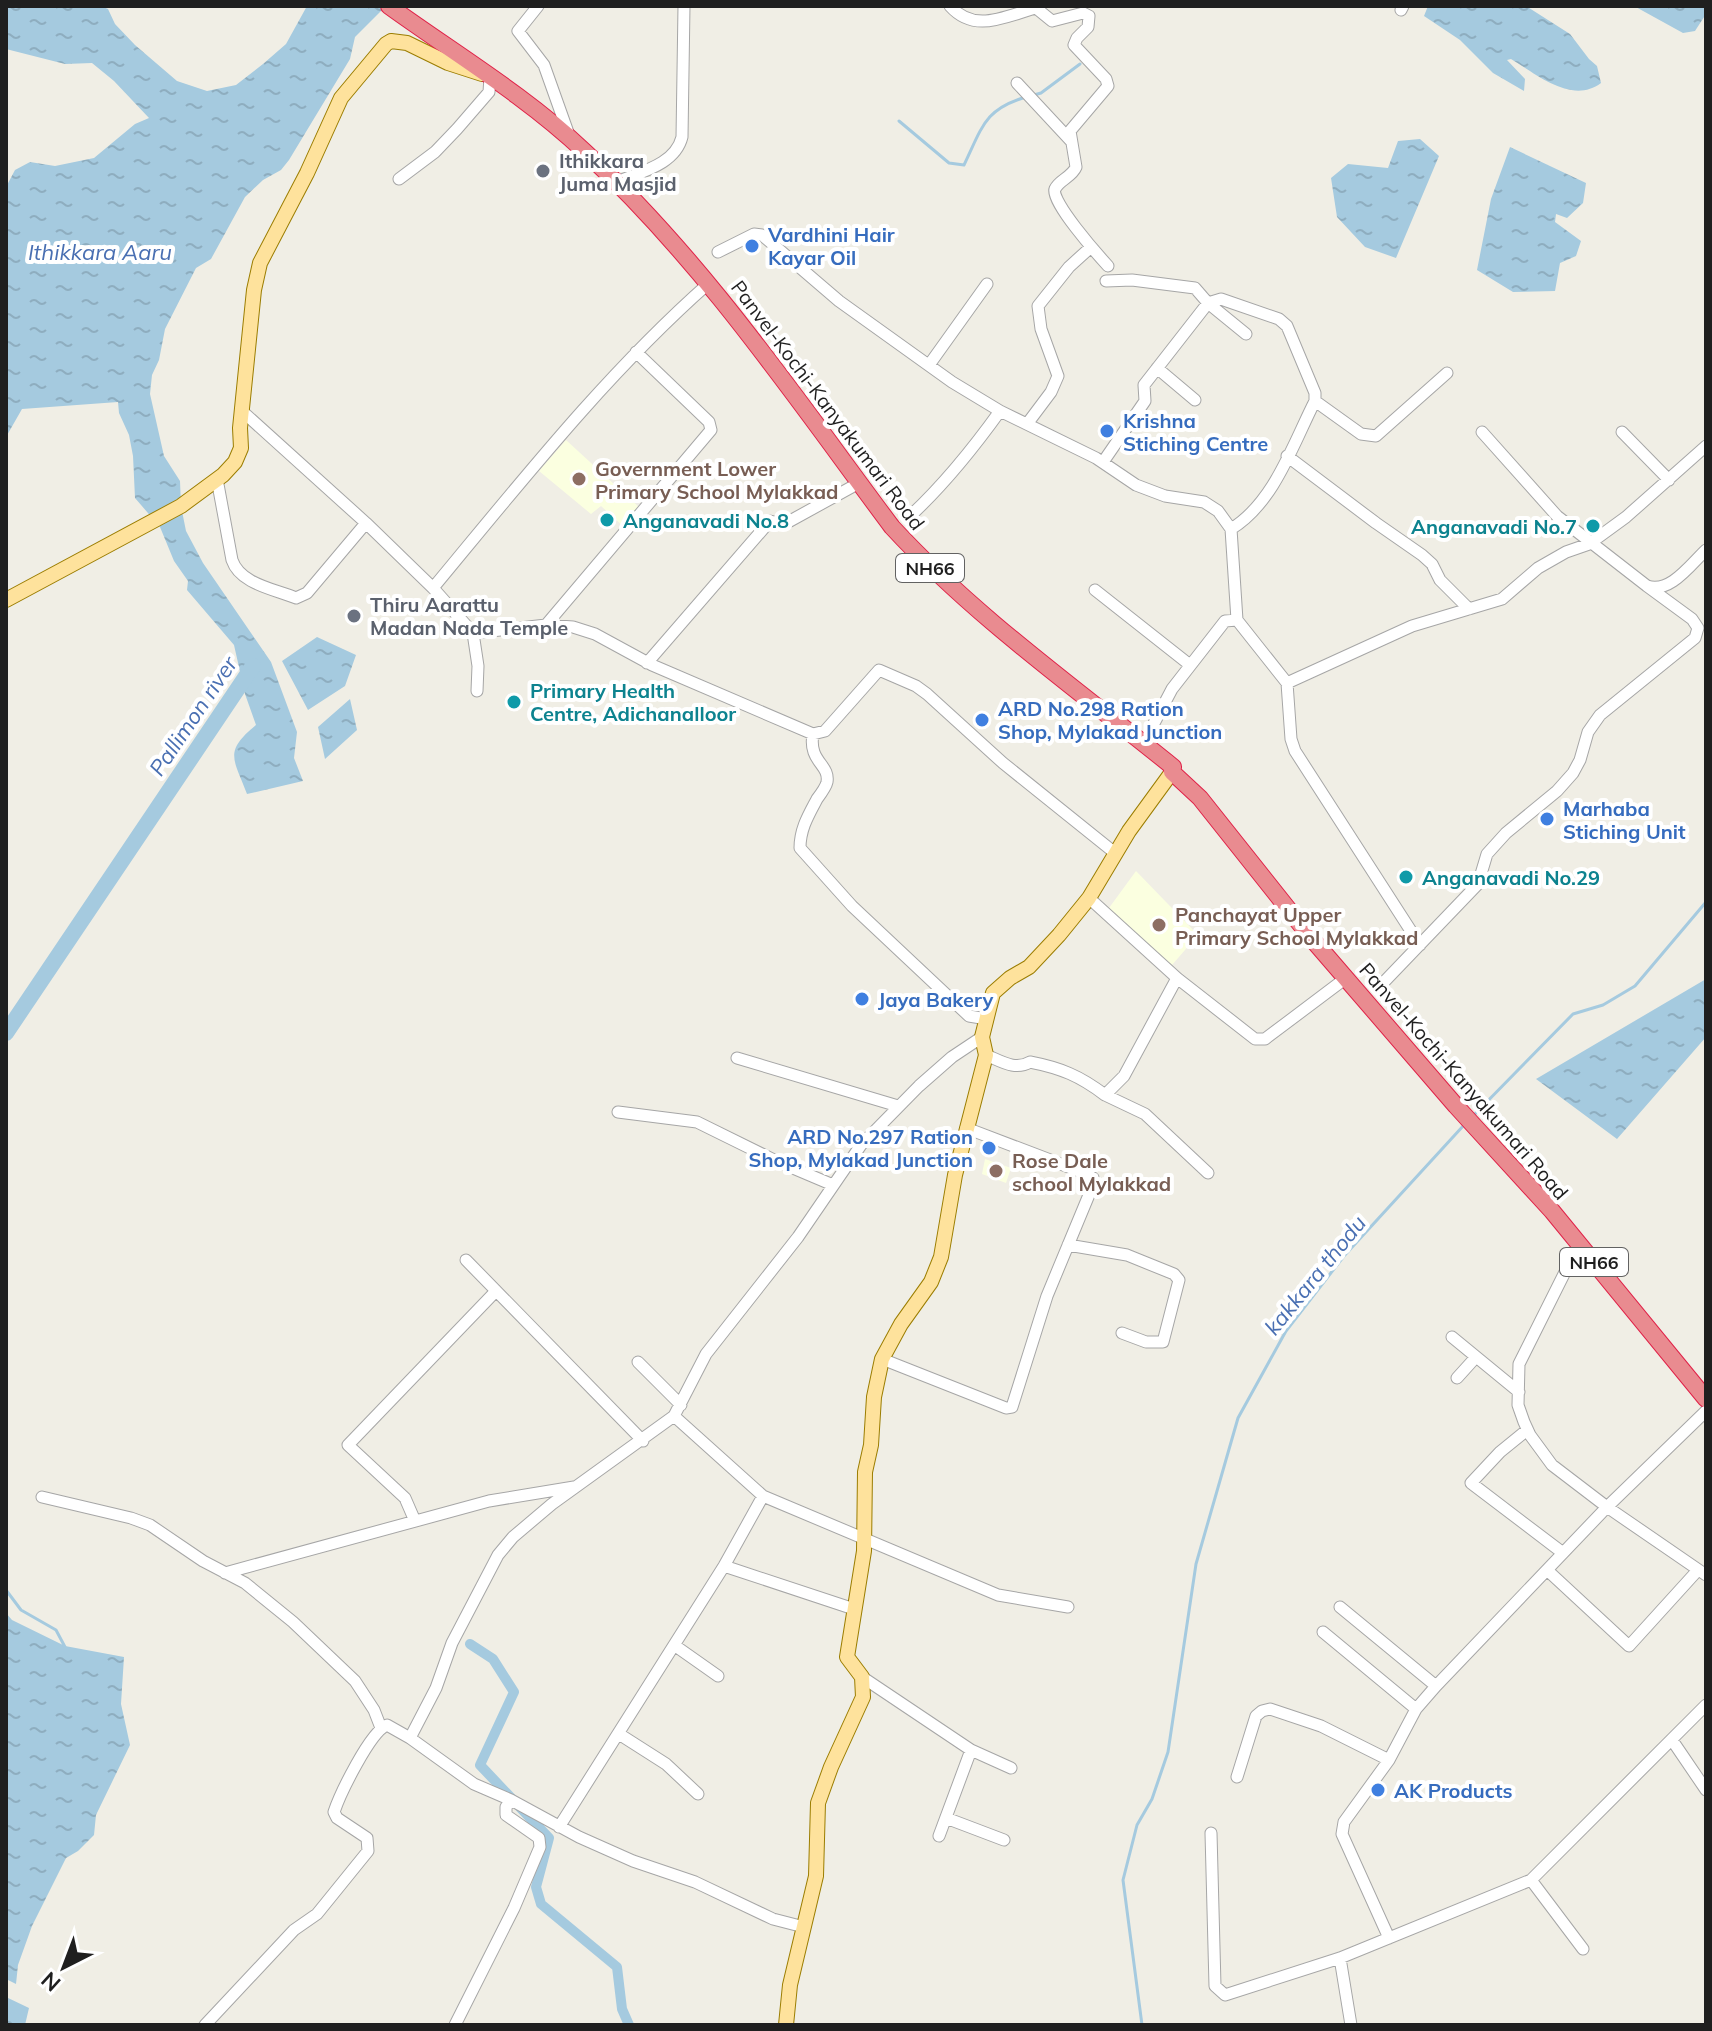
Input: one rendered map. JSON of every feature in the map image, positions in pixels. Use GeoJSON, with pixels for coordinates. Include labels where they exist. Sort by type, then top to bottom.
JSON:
{"type":"FeatureCollection","features":[{"type":"Feature","properties":{"kind":"highway","name":"Panvel-Kochi-Kanyakumari Road"},"geometry":{"type":"LineString","coordinates":[[389,6],[490,77],[570,139],[617,182],[709,283],[892,527],[925,563],[1173,767],[1172,772],[1200,798],[1312,939],[1583,1248],[1706,1399]]}},
{"type":"Feature","properties":{"kind":"main road"},"geometry":{"type":"LineString","coordinates":[[6,600],[149,523],[217,479],[235,462],[241,448],[254,290],[260,263],[348,88],[391,41],[407,43],[448,63],[490,77]]}},
{"type":"Feature","properties":{"kind":"main road"},"geometry":{"type":"LineString","coordinates":[[786,2025],[790,1985],[818,1860],[818,1803],[863,1697],[862,1677],[847,1657],[864,1539],[865,1472],[871,1445],[874,1397],[882,1359],[901,1324],[931,1282],[941,1257],[966,1128],[986,1055],[982,1037],[993,993],[1042,955],[1089,898],[1115,853],[1172,772]]}},
{"type":"Feature","properties":{"kind":"street"},"geometry":{"type":"LineString","coordinates":[[538,6],[518,31],[544,65],[570,139]]}},
{"type":"Feature","properties":{"kind":"street"},"geometry":{"type":"LineString","coordinates":[[617,182],[667,160],[679,146],[682,137],[684,6]]}},
{"type":"Feature","properties":{"kind":"street"},"geometry":{"type":"LineString","coordinates":[[950,6],[962,18],[975,22],[1036,8],[1055,21],[1087,14],[1089,25],[1075,41],[1075,47],[1106,79],[1108,86],[1073,126],[1071,141],[1076,167],[1054,194],[1056,201],[1108,266]]}},
{"type":"Feature","properties":{"kind":"street"},"geometry":{"type":"LineString","coordinates":[[399,179],[435,152],[457,129],[489,92],[490,77]]}},
{"type":"Feature","properties":{"kind":"street"},"geometry":{"type":"LineString","coordinates":[[1017,83],[1071,141]]}},
{"type":"Feature","properties":{"kind":"street"},"geometry":{"type":"LineString","coordinates":[[718,252],[754,234],[762,235],[839,301],[1000,411],[1103,462],[1136,485],[1165,496],[1208,504],[1218,511],[1231,529],[1237,620],[1287,683],[1291,739],[1295,751],[1420,945]]}},
{"type":"Feature","properties":{"kind":"street"},"geometry":{"type":"LineString","coordinates":[[1027,424],[1051,392],[1058,376],[1041,329],[1038,306],[1069,267],[1091,247]]}},
{"type":"Feature","properties":{"kind":"street"},"geometry":{"type":"LineString","coordinates":[[1106,281],[1132,280],[1195,288],[1208,303],[1246,334]]}},
{"type":"Feature","properties":{"kind":"street"},"geometry":{"type":"LineString","coordinates":[[433,588],[562,432],[656,330],[709,283]]}},
{"type":"Feature","properties":{"kind":"street"},"geometry":{"type":"LineString","coordinates":[[929,365],[987,284]]}},
{"type":"Feature","properties":{"kind":"street"},"geometry":{"type":"LineString","coordinates":[[1103,462],[1145,401],[1144,385],[1208,303],[1221,299],[1279,319],[1285,323],[1315,393],[1315,401],[1263,498],[1243,521],[1231,529]]}},
{"type":"Feature","properties":{"kind":"street"},"geometry":{"type":"LineString","coordinates":[[546,625],[711,430],[709,422],[636,352]]}},
{"type":"Feature","properties":{"kind":"street"},"geometry":{"type":"LineString","coordinates":[[1157,368],[1195,400]]}},
{"type":"Feature","properties":{"kind":"street"},"geometry":{"type":"LineString","coordinates":[[1315,401],[1361,434],[1376,436],[1447,373]]}},
{"type":"Feature","properties":{"kind":"street"},"geometry":{"type":"LineString","coordinates":[[242,411],[366,523],[433,588],[473,633],[478,666],[477,691]]}},
{"type":"Feature","properties":{"kind":"street"},"geometry":{"type":"LineString","coordinates":[[908,518],[940,489],[970,454],[1000,411]]}},
{"type":"Feature","properties":{"kind":"street"},"geometry":{"type":"LineString","coordinates":[[1383,983],[1478,884],[1487,854],[1506,833],[1557,791],[1573,773],[1588,732],[1600,715],[1695,638],[1698,628],[1692,619],[1589,544],[1557,516],[1482,432]]}},
{"type":"Feature","properties":{"kind":"street"},"geometry":{"type":"LineString","coordinates":[[1622,432],[1669,480]]}},
{"type":"Feature","properties":{"kind":"street"},"geometry":{"type":"LineString","coordinates":[[1287,683],[1412,626],[1502,599],[1538,568],[1566,552],[1589,544],[1706,446]]}},
{"type":"Feature","properties":{"kind":"street"},"geometry":{"type":"LineString","coordinates":[[1287,456],[1422,555],[1432,564],[1440,580],[1469,609]]}},
{"type":"Feature","properties":{"kind":"street"},"geometry":{"type":"LineString","coordinates":[[217,479],[232,560],[237,571],[244,577],[296,598],[307,593],[366,523]]}},
{"type":"Feature","properties":{"kind":"street"},"geometry":{"type":"LineString","coordinates":[[647,663],[770,521],[790,521],[859,483]]}},
{"type":"Feature","properties":{"kind":"street"},"geometry":{"type":"LineString","coordinates":[[1647,586],[1656,589],[1670,584],[1706,550]]}},
{"type":"Feature","properties":{"kind":"street"},"geometry":{"type":"LineString","coordinates":[[1095,590],[1190,665]]}},
{"type":"Feature","properties":{"kind":"street"},"geometry":{"type":"LineString","coordinates":[[1151,729],[1172,689],[1223,622],[1237,620]]}},
{"type":"Feature","properties":{"kind":"street"},"geometry":{"type":"LineString","coordinates":[[473,633],[546,625],[573,627],[595,634],[647,663],[813,734],[825,731],[879,670],[927,694],[1003,763],[1115,853]]}},
{"type":"Feature","properties":{"kind":"street"},"geometry":{"type":"LineString","coordinates":[[813,734],[811,746],[814,758],[825,769],[827,783],[806,819],[800,835],[800,848],[852,906],[969,1016],[987,1019]]}},
{"type":"Feature","properties":{"kind":"street"},"geometry":{"type":"LineString","coordinates":[[1089,898],[1177,978],[1252,1037],[1262,1040],[1346,978]]}},
{"type":"Feature","properties":{"kind":"street"},"geometry":{"type":"LineString","coordinates":[[1105,1095],[1124,1076],[1177,978]]}},
{"type":"Feature","properties":{"kind":"street"},"geometry":{"type":"LineString","coordinates":[[410,1738],[436,1688],[452,1643],[498,1555],[513,1537],[575,1486],[643,1441],[674,1416],[706,1354],[798,1237],[861,1145],[952,1057],[982,1037]]}},
{"type":"Feature","properties":{"kind":"street"},"geometry":{"type":"LineString","coordinates":[[986,1055],[1015,1067],[1023,1067],[1030,1062],[1083,1078],[1105,1095],[1145,1114],[1208,1173]]}},
{"type":"Feature","properties":{"kind":"street"},"geometry":{"type":"LineString","coordinates":[[737,1058],[898,1106]]}},
{"type":"Feature","properties":{"kind":"street"},"geometry":{"type":"LineString","coordinates":[[618,1112],[697,1122],[833,1185]]}},
{"type":"Feature","properties":{"kind":"street"},"geometry":{"type":"LineString","coordinates":[[882,1359],[1010,1409],[1047,1296],[1091,1190],[1093,1178],[1087,1174],[966,1128]]}},
{"type":"Feature","properties":{"kind":"street"},"geometry":{"type":"LineString","coordinates":[[1068,1245],[1127,1255],[1174,1274],[1179,1280],[1163,1342],[1146,1342],[1122,1333]]}},
{"type":"Feature","properties":{"kind":"street"},"geometry":{"type":"LineString","coordinates":[[1547,1570],[1629,1646],[1702,1573],[1552,1465],[1527,1430],[1518,1405],[1519,1364],[1570,1262],[1583,1248]]}},
{"type":"Feature","properties":{"kind":"street"},"geometry":{"type":"LineString","coordinates":[[466,1260],[643,1441]]}},
{"type":"Feature","properties":{"kind":"street"},"geometry":{"type":"LineString","coordinates":[[415,1521],[405,1498],[348,1445],[496,1291]]}},
{"type":"Feature","properties":{"kind":"street"},"geometry":{"type":"LineString","coordinates":[[1452,1337],[1519,1392]]}},
{"type":"Feature","properties":{"kind":"street"},"geometry":{"type":"LineString","coordinates":[[1457,1378],[1476,1357]]}},
{"type":"Feature","properties":{"kind":"street"},"geometry":{"type":"LineString","coordinates":[[638,1362],[681,1405]]}},
{"type":"Feature","properties":{"kind":"street"},"geometry":{"type":"LineString","coordinates":[[1389,1938],[1361,1880],[1342,1834],[1342,1826],[1389,1760],[1416,1709],[1436,1686],[1607,1507],[1706,1411]]}},
{"type":"Feature","properties":{"kind":"street"},"geometry":{"type":"LineString","coordinates":[[674,1416],[763,1496],[998,1595],[1068,1607]]}},
{"type":"Feature","properties":{"kind":"street"},"geometry":{"type":"LineString","coordinates":[[1527,1430],[1500,1452],[1471,1483],[1563,1553]]}},
{"type":"Feature","properties":{"kind":"street"},"geometry":{"type":"LineString","coordinates":[[225,1573],[489,1501],[575,1486]]}},
{"type":"Feature","properties":{"kind":"street"},"geometry":{"type":"LineString","coordinates":[[559,1827],[724,1566],[763,1496]]}},
{"type":"Feature","properties":{"kind":"street"},"geometry":{"type":"LineString","coordinates":[[42,1497],[150,1525],[203,1561],[259,1593],[345,1671],[364,1694],[381,1728]]}},
{"type":"Feature","properties":{"kind":"street"},"geometry":{"type":"LineString","coordinates":[[724,1566],[854,1609]]}},
{"type":"Feature","properties":{"kind":"street"},"geometry":{"type":"LineString","coordinates":[[1340,1607],[1436,1686]]}},
{"type":"Feature","properties":{"kind":"street"},"geometry":{"type":"LineString","coordinates":[[1323,1632],[1416,1709]]}},
{"type":"Feature","properties":{"kind":"street"},"geometry":{"type":"LineString","coordinates":[[674,1645],[718,1676]]}},
{"type":"Feature","properties":{"kind":"street"},"geometry":{"type":"LineString","coordinates":[[862,1677],[971,1750],[1011,1768]]}},
{"type":"Feature","properties":{"kind":"street"},"geometry":{"type":"LineString","coordinates":[[1211,1833],[1215,1986],[1219,1993],[1225,1995],[1340,1958],[1531,1880],[1706,1705]]}},
{"type":"Feature","properties":{"kind":"street"},"geometry":{"type":"LineString","coordinates":[[1237,1777],[1256,1716],[1270,1709],[1321,1726],[1389,1760]]}},
{"type":"Feature","properties":{"kind":"street"},"geometry":{"type":"LineString","coordinates":[[205,2025],[294,1930],[317,1914],[368,1851],[367,1838],[337,1818],[334,1812],[361,1757],[381,1728],[387,1725],[474,1784],[511,1800],[559,1827],[633,1861],[695,1882],[773,1919],[804,1927]]}},
{"type":"Feature","properties":{"kind":"street"},"geometry":{"type":"LineString","coordinates":[[619,1734],[666,1764],[698,1794]]}},
{"type":"Feature","properties":{"kind":"street"},"geometry":{"type":"LineString","coordinates":[[1672,1740],[1706,1790]]}},
{"type":"Feature","properties":{"kind":"street"},"geometry":{"type":"LineString","coordinates":[[939,1836],[971,1750]]}},
{"type":"Feature","properties":{"kind":"street"},"geometry":{"type":"LineString","coordinates":[[455,2025],[514,1908],[540,1847],[539,1838],[506,1815],[506,1807],[511,1800]]}},
{"type":"Feature","properties":{"kind":"street"},"geometry":{"type":"LineString","coordinates":[[946,1818],[1004,1840]]}},
{"type":"Feature","properties":{"kind":"street"},"geometry":{"type":"LineString","coordinates":[[1531,1880],[1583,1949]]}},
{"type":"Feature","properties":{"kind":"street"},"geometry":{"type":"LineString","coordinates":[[1340,1958],[1351,2025]]}},
{"type":"Feature","properties":{"kind":"shaded area","name":"Government Lower Primary School Mylakkad"},"geometry":{"type":"Polygon","coordinates":[[[566,440],[640,508],[624,527],[601,506],[591,514],[539,471],[566,440]]]}},
{"type":"Feature","properties":{"kind":"shaded area","name":"Panchayat Upper Primary School Mylakkad"},"geometry":{"type":"Polygon","coordinates":[[[1136,871],[1198,935],[1172,965],[1109,908],[1136,871]]]}},
{"type":"Feature","properties":{"kind":"shaded area","name":"Rose Dale school Mylakkad"},"geometry":{"type":"Polygon","coordinates":[[[985,1159],[1011,1168],[1006,1183],[982,1174],[985,1159]]]}},
{"type":"Feature","properties":{"kind":"water","name":"Ithikkara Aaru"},"geometry":{"type":"Polygon","coordinates":[[[6,6],[101,6],[108,9],[115,24],[135,45],[177,81],[207,91],[236,85],[263,64],[286,44],[307,6],[386,6],[355,37],[350,59],[289,160],[281,170],[263,180],[245,197],[211,259],[196,268],[165,329],[159,360],[152,375],[150,394],[164,456],[180,481],[186,531],[203,563],[271,662],[297,732],[294,758],[303,781],[247,794],[234,756],[239,742],[256,725],[234,645],[187,590],[188,581],[174,561],[160,527],[135,498],[133,456],[118,402],[22,409],[6,437],[6,187],[15,170],[30,162],[55,166],[94,158],[135,124],[149,118],[92,63],[65,64],[6,49],[6,6]]]}},
{"type":"Feature","properties":{"kind":"water"},"geometry":{"type":"Polygon","coordinates":[[[1428,6],[1526,6],[1570,34],[1597,66],[1601,83],[1590,89],[1566,89],[1511,59],[1507,60],[1525,79],[1524,91],[1493,73],[1460,40],[1424,16],[1428,6]]]}},
{"type":"Feature","properties":{"kind":"water"},"geometry":{"type":"Polygon","coordinates":[[[1634,6],[1706,6],[1706,14],[1695,31],[1683,33],[1634,6]]]}},
{"type":"Feature","properties":{"kind":"water"},"geometry":{"type":"Polygon","coordinates":[[[1420,139],[1439,156],[1396,258],[1365,247],[1337,217],[1331,178],[1348,164],[1388,168],[1398,141],[1420,139]]]}},
{"type":"Feature","properties":{"kind":"water"},"geometry":{"type":"Polygon","coordinates":[[[1510,147],[1586,183],[1583,203],[1567,218],[1556,214],[1555,222],[1581,241],[1576,256],[1560,263],[1555,291],[1513,292],[1477,270],[1491,199],[1510,147]]]}},
{"type":"Feature","properties":{"kind":"water"},"geometry":{"type":"Polygon","coordinates":[[[317,637],[356,655],[345,686],[308,710],[282,661],[317,637]]]}},
{"type":"Feature","properties":{"kind":"water"},"geometry":{"type":"Polygon","coordinates":[[[350,699],[357,730],[325,759],[318,727],[350,699]]]}},
{"type":"Feature","properties":{"kind":"water"},"geometry":{"type":"Polygon","coordinates":[[[1706,979],[1706,1037],[1617,1139],[1536,1079],[1706,979]]]}},
{"type":"Feature","properties":{"kind":"water"},"geometry":{"type":"Polygon","coordinates":[[[6,1613],[12,1620],[65,1646],[124,1657],[121,1704],[130,1745],[96,1815],[94,1835],[66,1858],[32,1926],[18,1965],[16,1984],[6,1979],[6,1613]]]}},
{"type":"Feature","properties":{"kind":"water"},"geometry":{"type":"Polygon","coordinates":[[[6,1997],[29,2008],[25,2025],[6,2025],[6,1997]]]}},
{"type":"Feature","properties":{"kind":"waterway"},"geometry":{"type":"LineString","coordinates":[[1034,95],[1080,64]]}},
{"type":"Feature","properties":{"kind":"waterway"},"geometry":{"type":"LineString","coordinates":[[899,121],[949,163],[964,165],[980,130],[993,114],[1001,107],[1026,97]]}},
{"type":"Feature","properties":{"kind":"waterway","name":"Pallimon river"},"geometry":{"type":"LineString","coordinates":[[6,1033],[253,666]]}},
{"type":"Feature","properties":{"kind":"waterway","name":"kakkara thodu"},"geometry":{"type":"LineString","coordinates":[[1472,1117],[1573,1014],[1603,1005],[1635,986],[1706,902]]}},
{"type":"Feature","properties":{"kind":"waterway","name":"kakkara thodu"},"geometry":{"type":"LineString","coordinates":[[1142,2025],[1123,1880],[1137,1825],[1152,1799],[1168,1752],[1196,1564],[1238,1418],[1286,1331],[1344,1256],[1464,1125]]}},
{"type":"Feature","properties":{"kind":"waterway"},"geometry":{"type":"LineString","coordinates":[[6,1590],[21,1610],[56,1630],[65,1647]]}},
{"type":"Feature","properties":{"kind":"waterway"},"geometry":{"type":"LineString","coordinates":[[470,1644],[493,1659],[514,1692],[480,1765],[549,1838],[536,1887],[541,1904],[617,1967],[622,2009],[629,2025]]}},
{"type":"Feature","properties":{"kind":"place","name":"Ithikkara Juma Masjid"},"geometry":{"type":"Point","coordinates":[543,171]}},
{"type":"Feature","properties":{"kind":"place","name":"Vardhini Hair Kayar Oil"},"geometry":{"type":"Point","coordinates":[752,246]}},
{"type":"Feature","properties":{"kind":"place","name":"Krishna Stiching Centre"},"geometry":{"type":"Point","coordinates":[1107,431]}},
{"type":"Feature","properties":{"kind":"place","name":"Government Lower Primary School Mylakkad"},"geometry":{"type":"Point","coordinates":[579,479]}},
{"type":"Feature","properties":{"kind":"place","name":"Anganavadi No.8"},"geometry":{"type":"Point","coordinates":[607,520]}},
{"type":"Feature","properties":{"kind":"place","name":"Anganavadi No.7"},"geometry":{"type":"Point","coordinates":[1593,526]}},
{"type":"Feature","properties":{"kind":"place","name":"Thiru Aarattu Madan Nada Temple"},"geometry":{"type":"Point","coordinates":[354,616]}},
{"type":"Feature","properties":{"kind":"place","name":"Primary Health Centre, Adichanalloor"},"geometry":{"type":"Point","coordinates":[514,702]}},
{"type":"Feature","properties":{"kind":"place","name":"ARD No.298 Ration Shop, Mylakad Junction"},"geometry":{"type":"Point","coordinates":[982,720]}},
{"type":"Feature","properties":{"kind":"place","name":"Marhaba Stiching Unit"},"geometry":{"type":"Point","coordinates":[1547,819]}},
{"type":"Feature","properties":{"kind":"place","name":"Anganavadi No.29"},"geometry":{"type":"Point","coordinates":[1406,877]}},
{"type":"Feature","properties":{"kind":"place","name":"Panchayat Upper Primary School Mylakkad"},"geometry":{"type":"Point","coordinates":[1159,925]}},
{"type":"Feature","properties":{"kind":"place","name":"Jaya Bakery"},"geometry":{"type":"Point","coordinates":[862,999]}},
{"type":"Feature","properties":{"kind":"place","name":"ARD No.297 Ration Shop, Mylakad Junction"},"geometry":{"type":"Point","coordinates":[989,1148]}},
{"type":"Feature","properties":{"kind":"place","name":"Rose Dale school Mylakkad"},"geometry":{"type":"Point","coordinates":[996,1171]}},
{"type":"Feature","properties":{"kind":"place","name":"AK Products"},"geometry":{"type":"Point","coordinates":[1378,1790]}}]}
